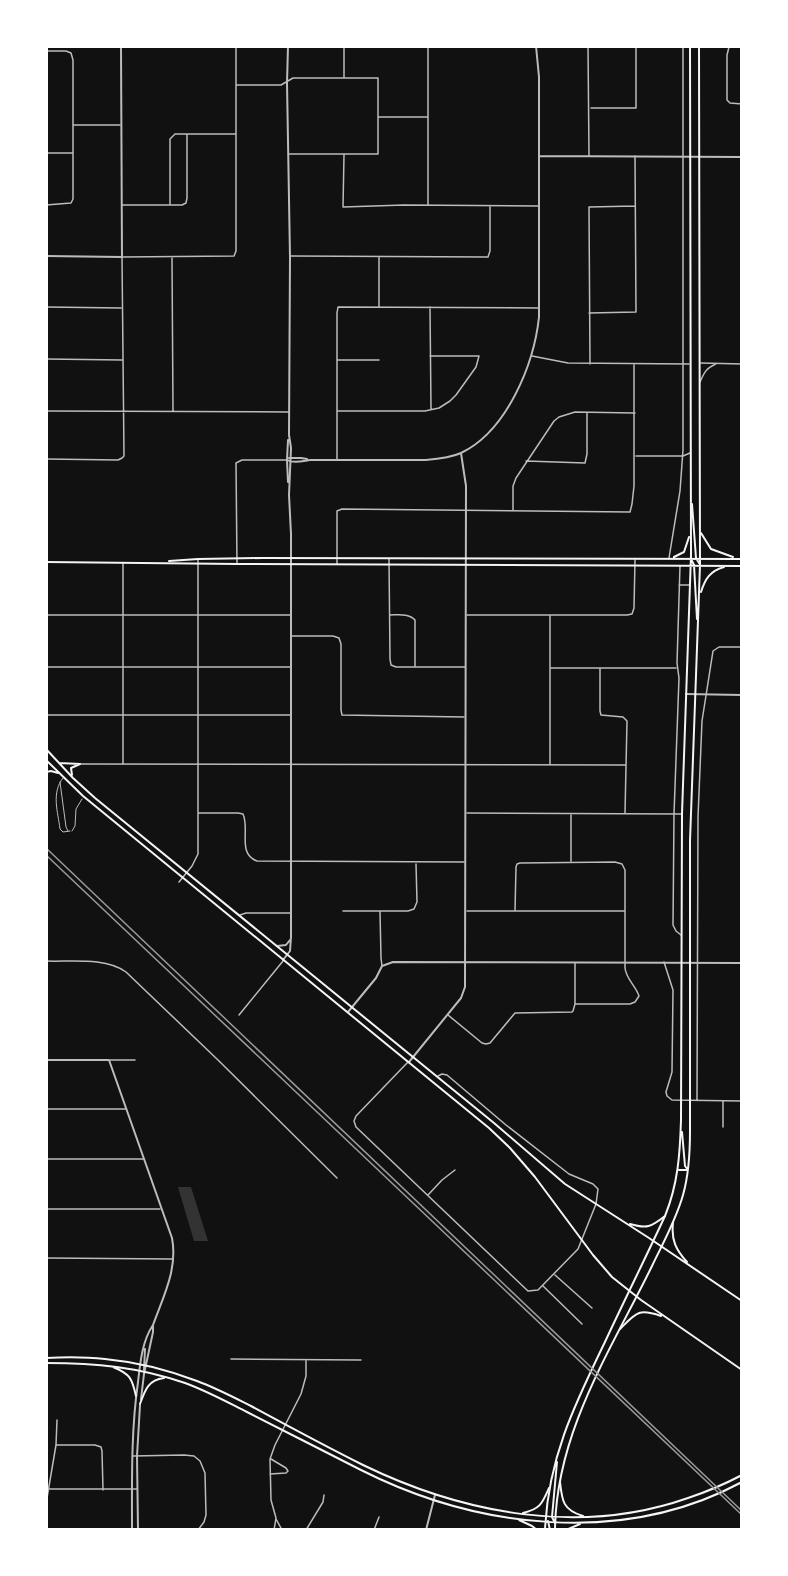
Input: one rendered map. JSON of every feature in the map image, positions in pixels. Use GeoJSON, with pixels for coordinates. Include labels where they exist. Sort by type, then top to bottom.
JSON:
{"type":"FeatureCollection","features":[{"type":"Feature","properties":{"kind":"main road"},"geometry":{"type":"LineString","coordinates":[[690,46],[690,558],[698,625]]}},
{"type":"Feature","properties":{"kind":"main road"},"geometry":{"type":"LineString","coordinates":[[698,558],[700,532],[699,46]]}},
{"type":"Feature","properties":{"kind":"main road"},"geometry":{"type":"LineString","coordinates":[[554,1517],[564,1459],[588,1390],[673,1223],[684,1195],[688,1170],[690,841],[700,565],[691,495]]}},
{"type":"Feature","properties":{"kind":"main road"},"geometry":{"type":"LineString","coordinates":[[670,558],[684,552],[691,532]]}},
{"type":"Feature","properties":{"kind":"main road"},"geometry":{"type":"LineString","coordinates":[[700,532],[711,549],[723,555],[740,558]]}},
{"type":"Feature","properties":{"kind":"main road"},"geometry":{"type":"LineString","coordinates":[[158,562],[237,558],[740,558]]}},
{"type":"Feature","properties":{"kind":"main road"},"geometry":{"type":"LineString","coordinates":[[46,562],[741,566]]}},
{"type":"Feature","properties":{"kind":"main road"},"geometry":{"type":"LineString","coordinates":[[550,1530],[546,1516],[549,1488],[556,1456],[567,1424],[654,1241],[674,1194],[679,1170],[682,814],[692,565]]}},
{"type":"Feature","properties":{"kind":"main road"},"geometry":{"type":"LineString","coordinates":[[699,597],[711,573],[728,566]]}},
{"type":"Feature","properties":{"kind":"main road"},"geometry":{"type":"LineString","coordinates":[[46,749],[83,787],[494,1123],[545,1168],[741,1301]]}},
{"type":"Feature","properties":{"kind":"main road"},"geometry":{"type":"LineString","coordinates":[[46,760],[83,796],[489,1128],[535,1176],[605,1270],[664,1317],[741,1370]]}},
{"type":"Feature","properties":{"kind":"main road"},"geometry":{"type":"LineString","coordinates":[[58,763],[80,764]]}},
{"type":"Feature","properties":{"kind":"main road"},"geometry":{"type":"LineString","coordinates":[[73,778],[71,768],[80,764]]}},
{"type":"Feature","properties":{"kind":"main road"},"geometry":{"type":"LineString","coordinates":[[46,772],[58,773]]}},
{"type":"Feature","properties":{"kind":"main road"},"geometry":{"type":"LineString","coordinates":[[681,1120],[688,1170]]}},
{"type":"Feature","properties":{"kind":"main road"},"geometry":{"type":"LineString","coordinates":[[489,1128],[494,1123]]}},
{"type":"Feature","properties":{"kind":"main road"},"geometry":{"type":"LineString","coordinates":[[679,1170],[688,1170]]}},
{"type":"Feature","properties":{"kind":"main road"},"geometry":{"type":"LineString","coordinates":[[628,1224],[640,1227],[651,1226],[665,1216]]}},
{"type":"Feature","properties":{"kind":"main road"},"geometry":{"type":"LineString","coordinates":[[673,1223],[672,1237],[676,1249],[691,1266]]}},
{"type":"Feature","properties":{"kind":"main road"},"geometry":{"type":"LineString","coordinates":[[620,1329],[632,1316],[641,1312],[650,1312],[664,1317]]}},
{"type":"Feature","properties":{"kind":"main road"},"geometry":{"type":"LineString","coordinates":[[46,1358],[94,1358],[143,1365],[211,1386],[364,1465],[435,1495],[520,1513],[554,1517],[633,1513],[661,1507],[696,1495],[740,1476]]}},
{"type":"Feature","properties":{"kind":"main road"},"geometry":{"type":"LineString","coordinates":[[46,1363],[99,1364],[145,1371],[169,1378],[203,1391],[382,1480],[433,1501],[493,1516],[555,1523],[604,1522],[644,1517],[681,1508],[741,1482]]}},
{"type":"Feature","properties":{"kind":"main road"},"geometry":{"type":"LineString","coordinates":[[107,1365],[124,1372],[131,1379],[136,1396]]}},
{"type":"Feature","properties":{"kind":"main road"},"geometry":{"type":"LineString","coordinates":[[140,1404],[145,1389],[150,1383],[157,1379],[169,1378]]}},
{"type":"Feature","properties":{"kind":"main road"},"geometry":{"type":"LineString","coordinates":[[555,1530],[556,1456]]}},
{"type":"Feature","properties":{"kind":"main road"},"geometry":{"type":"LineString","coordinates":[[560,1482],[562,1500],[567,1507],[573,1512],[589,1517]]}},
{"type":"Feature","properties":{"kind":"main road"},"geometry":{"type":"LineString","coordinates":[[520,1513],[537,1508],[543,1502],[549,1488]]}},
{"type":"Feature","properties":{"kind":"main road"},"geometry":{"type":"LineString","coordinates":[[517,1519],[537,1530]]}},
{"type":"Feature","properties":{"kind":"main road"},"geometry":{"type":"LineString","coordinates":[[545,1530],[547,1522]]}},
{"type":"Feature","properties":{"kind":"main road"},"geometry":{"type":"LineString","coordinates":[[566,1530],[582,1523]]}},
{"type":"Feature","properties":{"kind":"street"},"geometry":{"type":"LineString","coordinates":[[46,459],[122,458],[123,456],[121,46]]}},
{"type":"Feature","properties":{"kind":"street"},"geometry":{"type":"LineString","coordinates":[[46,256],[234,256],[236,251],[236,46]]}},
{"type":"Feature","properties":{"kind":"street"},"geometry":{"type":"LineString","coordinates":[[239,1015],[291,950],[288,46]]}},
{"type":"Feature","properties":{"kind":"street"},"geometry":{"type":"LineString","coordinates":[[344,46],[344,78]]}},
{"type":"Feature","properties":{"kind":"street"},"geometry":{"type":"LineString","coordinates":[[428,46],[428,205]]}},
{"type":"Feature","properties":{"kind":"street"},"geometry":{"type":"LineString","coordinates":[[237,564],[236,463],[242,460],[425,460],[461,453],[483,437],[500,419],[521,383],[531,356],[539,308],[539,77],[536,46]]}},
{"type":"Feature","properties":{"kind":"street"},"geometry":{"type":"LineString","coordinates":[[588,46],[589,156]]}},
{"type":"Feature","properties":{"kind":"street"},"geometry":{"type":"LineString","coordinates":[[589,108],[636,108],[636,46]]}},
{"type":"Feature","properties":{"kind":"street"},"geometry":{"type":"LineString","coordinates":[[670,558],[683,456],[683,46]]}},
{"type":"Feature","properties":{"kind":"street"},"geometry":{"type":"LineString","coordinates":[[729,46],[727,100],[730,103],[741,104]]}},
{"type":"Feature","properties":{"kind":"street"},"geometry":{"type":"LineString","coordinates":[[46,51],[66,51],[71,53],[73,60],[73,199],[71,203],[46,205]]}},
{"type":"Feature","properties":{"kind":"street"},"geometry":{"type":"LineString","coordinates":[[236,85],[281,85],[293,78],[378,78],[378,154],[288,154]]}},
{"type":"Feature","properties":{"kind":"street"},"geometry":{"type":"LineString","coordinates":[[378,117],[428,117]]}},
{"type":"Feature","properties":{"kind":"street"},"geometry":{"type":"LineString","coordinates":[[73,125],[122,125]]}},
{"type":"Feature","properties":{"kind":"street"},"geometry":{"type":"LineString","coordinates":[[170,205],[172,136],[175,134],[236,134]]}},
{"type":"Feature","properties":{"kind":"street"},"geometry":{"type":"LineString","coordinates":[[122,205],[182,205],[186,203],[187,134]]}},
{"type":"Feature","properties":{"kind":"street"},"geometry":{"type":"LineString","coordinates":[[46,153],[73,153]]}},
{"type":"Feature","properties":{"kind":"street"},"geometry":{"type":"LineString","coordinates":[[344,154],[343,207],[539,206]]}},
{"type":"Feature","properties":{"kind":"street"},"geometry":{"type":"LineString","coordinates":[[539,156],[741,156]]}},
{"type":"Feature","properties":{"kind":"street"},"geometry":{"type":"LineString","coordinates":[[589,313],[636,312],[635,156]]}},
{"type":"Feature","properties":{"kind":"street"},"geometry":{"type":"LineString","coordinates":[[290,256],[488,257],[490,206]]}},
{"type":"Feature","properties":{"kind":"street"},"geometry":{"type":"LineString","coordinates":[[590,364],[589,207],[636,206]]}},
{"type":"Feature","properties":{"kind":"street"},"geometry":{"type":"LineString","coordinates":[[172,256],[173,411]]}},
{"type":"Feature","properties":{"kind":"street"},"geometry":{"type":"LineString","coordinates":[[379,256],[380,307]]}},
{"type":"Feature","properties":{"kind":"street"},"geometry":{"type":"LineString","coordinates":[[46,307],[123,308]]}},
{"type":"Feature","properties":{"kind":"street"},"geometry":{"type":"LineString","coordinates":[[337,460],[338,307],[539,308]]}},
{"type":"Feature","properties":{"kind":"street"},"geometry":{"type":"LineString","coordinates":[[430,307],[431,410]]}},
{"type":"Feature","properties":{"kind":"street"},"geometry":{"type":"LineString","coordinates":[[337,411],[431,410],[443,406],[454,398],[476,367],[479,356],[430,357]]}},
{"type":"Feature","properties":{"kind":"street"},"geometry":{"type":"LineString","coordinates":[[531,356],[560,363],[691,364]]}},
{"type":"Feature","properties":{"kind":"street"},"geometry":{"type":"LineString","coordinates":[[46,359],[123,360]]}},
{"type":"Feature","properties":{"kind":"street"},"geometry":{"type":"LineString","coordinates":[[337,360],[379,360]]}},
{"type":"Feature","properties":{"kind":"street"},"geometry":{"type":"LineString","coordinates":[[700,363],[741,364]]}},
{"type":"Feature","properties":{"kind":"street"},"geometry":{"type":"LineString","coordinates":[[337,564],[337,511],[342,509],[630,512],[635,456],[634,364]]}},
{"type":"Feature","properties":{"kind":"street"},"geometry":{"type":"LineString","coordinates":[[700,383],[705,371],[710,366],[718,364]]}},
{"type":"Feature","properties":{"kind":"street"},"geometry":{"type":"LineString","coordinates":[[46,411],[289,411]]}},
{"type":"Feature","properties":{"kind":"street"},"geometry":{"type":"LineString","coordinates":[[526,461],[585,463],[587,412]]}},
{"type":"Feature","properties":{"kind":"street"},"geometry":{"type":"LineString","coordinates":[[513,511],[513,486],[516,478],[554,421],[565,414],[634,413]]}},
{"type":"Feature","properties":{"kind":"street"},"geometry":{"type":"LineString","coordinates":[[635,456],[683,456],[691,452]]}},
{"type":"Feature","properties":{"kind":"street"},"geometry":{"type":"LineString","coordinates":[[437,1077],[442,1074],[447,1075],[569,1174],[598,1189],[596,1204],[578,1249],[538,1290],[528,1291],[360,1132],[354,1120],[409,1062],[464,992],[466,480],[461,453]]}},
{"type":"Feature","properties":{"kind":"street"},"geometry":{"type":"LineString","coordinates":[[683,456],[691,461]]}},
{"type":"Feature","properties":{"kind":"street"},"geometry":{"type":"LineString","coordinates":[[466,615],[633,614],[634,558]]}},
{"type":"Feature","properties":{"kind":"street"},"geometry":{"type":"LineString","coordinates":[[179,882],[198,854],[198,559]]}},
{"type":"Feature","properties":{"kind":"street"},"geometry":{"type":"LineString","coordinates":[[389,559],[391,665],[396,667],[465,667]]}},
{"type":"Feature","properties":{"kind":"street"},"geometry":{"type":"LineString","coordinates":[[123,562],[123,764]]}},
{"type":"Feature","properties":{"kind":"street"},"geometry":{"type":"LineString","coordinates":[[680,565],[676,668],[679,678],[673,925],[681,935]]}},
{"type":"Feature","properties":{"kind":"street"},"geometry":{"type":"LineString","coordinates":[[679,585],[690,585]]}},
{"type":"Feature","properties":{"kind":"street"},"geometry":{"type":"LineString","coordinates":[[46,615],[290,615]]}},
{"type":"Feature","properties":{"kind":"street"},"geometry":{"type":"LineString","coordinates":[[390,615],[408,615],[414,620],[415,667]]}},
{"type":"Feature","properties":{"kind":"street"},"geometry":{"type":"LineString","coordinates":[[550,616],[550,765]]}},
{"type":"Feature","properties":{"kind":"street"},"geometry":{"type":"LineString","coordinates":[[290,636],[339,638],[342,715],[465,717]]}},
{"type":"Feature","properties":{"kind":"street"},"geometry":{"type":"LineString","coordinates":[[697,1100],[698,817],[702,725],[711,655],[718,647],[741,647]]}},
{"type":"Feature","properties":{"kind":"street"},"geometry":{"type":"LineString","coordinates":[[46,667],[290,667]]}},
{"type":"Feature","properties":{"kind":"street"},"geometry":{"type":"LineString","coordinates":[[550,668],[676,668]]}},
{"type":"Feature","properties":{"kind":"street"},"geometry":{"type":"LineString","coordinates":[[600,668],[601,715],[626,718],[628,725],[625,814]]}},
{"type":"Feature","properties":{"kind":"street"},"geometry":{"type":"LineString","coordinates":[[686,694],[741,695]]}},
{"type":"Feature","properties":{"kind":"street"},"geometry":{"type":"LineString","coordinates":[[46,715],[290,716]]}},
{"type":"Feature","properties":{"kind":"street"},"geometry":{"type":"LineString","coordinates":[[80,764],[626,765]]}},
{"type":"Feature","properties":{"kind":"street"},"geometry":{"type":"LineString","coordinates":[[198,813],[243,814],[245,848],[249,857],[257,861],[465,862]]}},
{"type":"Feature","properties":{"kind":"street"},"geometry":{"type":"LineString","coordinates":[[465,813],[682,814]]}},
{"type":"Feature","properties":{"kind":"street"},"geometry":{"type":"LineString","coordinates":[[571,814],[571,862]]}},
{"type":"Feature","properties":{"kind":"street"},"geometry":{"type":"LineString","coordinates":[[515,911],[517,864],[525,862],[615,862],[622,864],[625,870],[624,962],[626,974],[639,996],[635,1002],[630,1004],[575,1004]]}},
{"type":"Feature","properties":{"kind":"street"},"geometry":{"type":"LineString","coordinates":[[343,910],[408,911],[414,909],[417,902],[416,863]]}},
{"type":"Feature","properties":{"kind":"street"},"geometry":{"type":"LineString","coordinates":[[348,1012],[376,978],[382,966],[380,911]]}},
{"type":"Feature","properties":{"kind":"street"},"geometry":{"type":"LineString","coordinates":[[465,911],[625,911]]}},
{"type":"Feature","properties":{"kind":"street"},"geometry":{"type":"LineString","coordinates":[[239,916],[246,913],[291,913]]}},
{"type":"Feature","properties":{"kind":"street"},"geometry":{"type":"LineString","coordinates":[[276,946],[286,945],[291,937]]}},
{"type":"Feature","properties":{"kind":"street"},"geometry":{"type":"LineString","coordinates":[[46,961],[103,962],[121,968],[338,1178]]}},
{"type":"Feature","properties":{"kind":"street"},"geometry":{"type":"LineString","coordinates":[[382,966],[393,962],[741,963]]}},
{"type":"Feature","properties":{"kind":"street"},"geometry":{"type":"LineString","coordinates":[[448,1015],[486,1044],[490,1043],[515,1013],[572,1012],[575,1004],[574,962]]}},
{"type":"Feature","properties":{"kind":"street"},"geometry":{"type":"LineString","coordinates":[[664,963],[673,990],[672,1072],[667,1096],[672,1100],[741,1101]]}},
{"type":"Feature","properties":{"kind":"street"},"geometry":{"type":"LineString","coordinates":[[46,1060],[135,1060]]}},
{"type":"Feature","properties":{"kind":"street"},"geometry":{"type":"LineString","coordinates":[[109,1060],[172,1239],[174,1259],[170,1280],[145,1346],[143,1365],[145,1371],[140,1404],[137,1456],[138,1530]]}},
{"type":"Feature","properties":{"kind":"street"},"geometry":{"type":"LineString","coordinates":[[723,1101],[723,1127]]}},
{"type":"Feature","properties":{"kind":"street"},"geometry":{"type":"LineString","coordinates":[[46,1110],[126,1110]]}},
{"type":"Feature","properties":{"kind":"street"},"geometry":{"type":"LineString","coordinates":[[46,1159],[144,1159]]}},
{"type":"Feature","properties":{"kind":"street"},"geometry":{"type":"LineString","coordinates":[[427,1196],[455,1170]]}},
{"type":"Feature","properties":{"kind":"street"},"geometry":{"type":"LineString","coordinates":[[46,1209],[162,1209]]}},
{"type":"Feature","properties":{"kind":"street"},"geometry":{"type":"LineString","coordinates":[[46,1258],[174,1259]]}},
{"type":"Feature","properties":{"kind":"street"},"geometry":{"type":"LineString","coordinates":[[554,1274],[592,1308]]}},
{"type":"Feature","properties":{"kind":"street"},"geometry":{"type":"LineString","coordinates":[[543,1286],[582,1324]]}},
{"type":"Feature","properties":{"kind":"street"},"geometry":{"type":"LineString","coordinates":[[132,1530],[132,1456],[136,1396],[139,1370],[143,1365],[153,1325]]}},
{"type":"Feature","properties":{"kind":"street"},"geometry":{"type":"LineString","coordinates":[[231,1359],[361,1360]]}},
{"type":"Feature","properties":{"kind":"street"},"geometry":{"type":"LineString","coordinates":[[282,1530],[271,1500],[270,1459],[302,1390],[306,1376],[306,1360]]}},
{"type":"Feature","properties":{"kind":"street"},"geometry":{"type":"LineString","coordinates":[[47,1530],[48,1489],[56,1445],[57,1420]]}},
{"type":"Feature","properties":{"kind":"street"},"geometry":{"type":"LineString","coordinates":[[56,1445],[101,1447],[103,1490]]}},
{"type":"Feature","properties":{"kind":"street"},"geometry":{"type":"LineString","coordinates":[[132,1456],[189,1455],[200,1461],[205,1473],[206,1515],[198,1530]]}},
{"type":"Feature","properties":{"kind":"street"},"geometry":{"type":"LineString","coordinates":[[270,1459],[288,1471],[270,1474]]}},
{"type":"Feature","properties":{"kind":"street"},"geometry":{"type":"LineString","coordinates":[[48,1489],[137,1490]]}},
{"type":"Feature","properties":{"kind":"street"},"geometry":{"type":"LineString","coordinates":[[306,1530],[323,1502],[324,1495]]}},
{"type":"Feature","properties":{"kind":"street"},"geometry":{"type":"LineString","coordinates":[[426,1530],[435,1495]]}},
{"type":"Feature","properties":{"kind":"street"},"geometry":{"type":"LineString","coordinates":[[374,1530],[379,1517]]}},
{"type":"Feature","properties":{"kind":"street"},"geometry":{"type":"LineString","coordinates":[[274,1530],[276,1518]]}},
{"type":"Feature","properties":{"kind":"lane"},"geometry":{"type":"LineString","coordinates":[[73,778],[63,778],[56,790],[60,827],[63,832],[75,828],[76,809],[83,796],[83,787]]}},
{"type":"Feature","properties":{"kind":"lane"},"geometry":{"type":"LineString","coordinates":[[60,782],[66,827],[70,831]]}},
{"type":"Feature","properties":{"kind":"shaded area"},"geometry":{"type":"Polygon","coordinates":[[[178,1187],[191,1187],[208,1241],[194,1241],[178,1187]]]}},
{"type":"Feature","properties":{"kind":"tram line"},"geometry":{"type":"LineString","coordinates":[[46,855],[742,1515]]}},
{"type":"Feature","properties":{"kind":"railway"},"geometry":{"type":"LineString","coordinates":[[46,848],[742,1511]]}}]}
